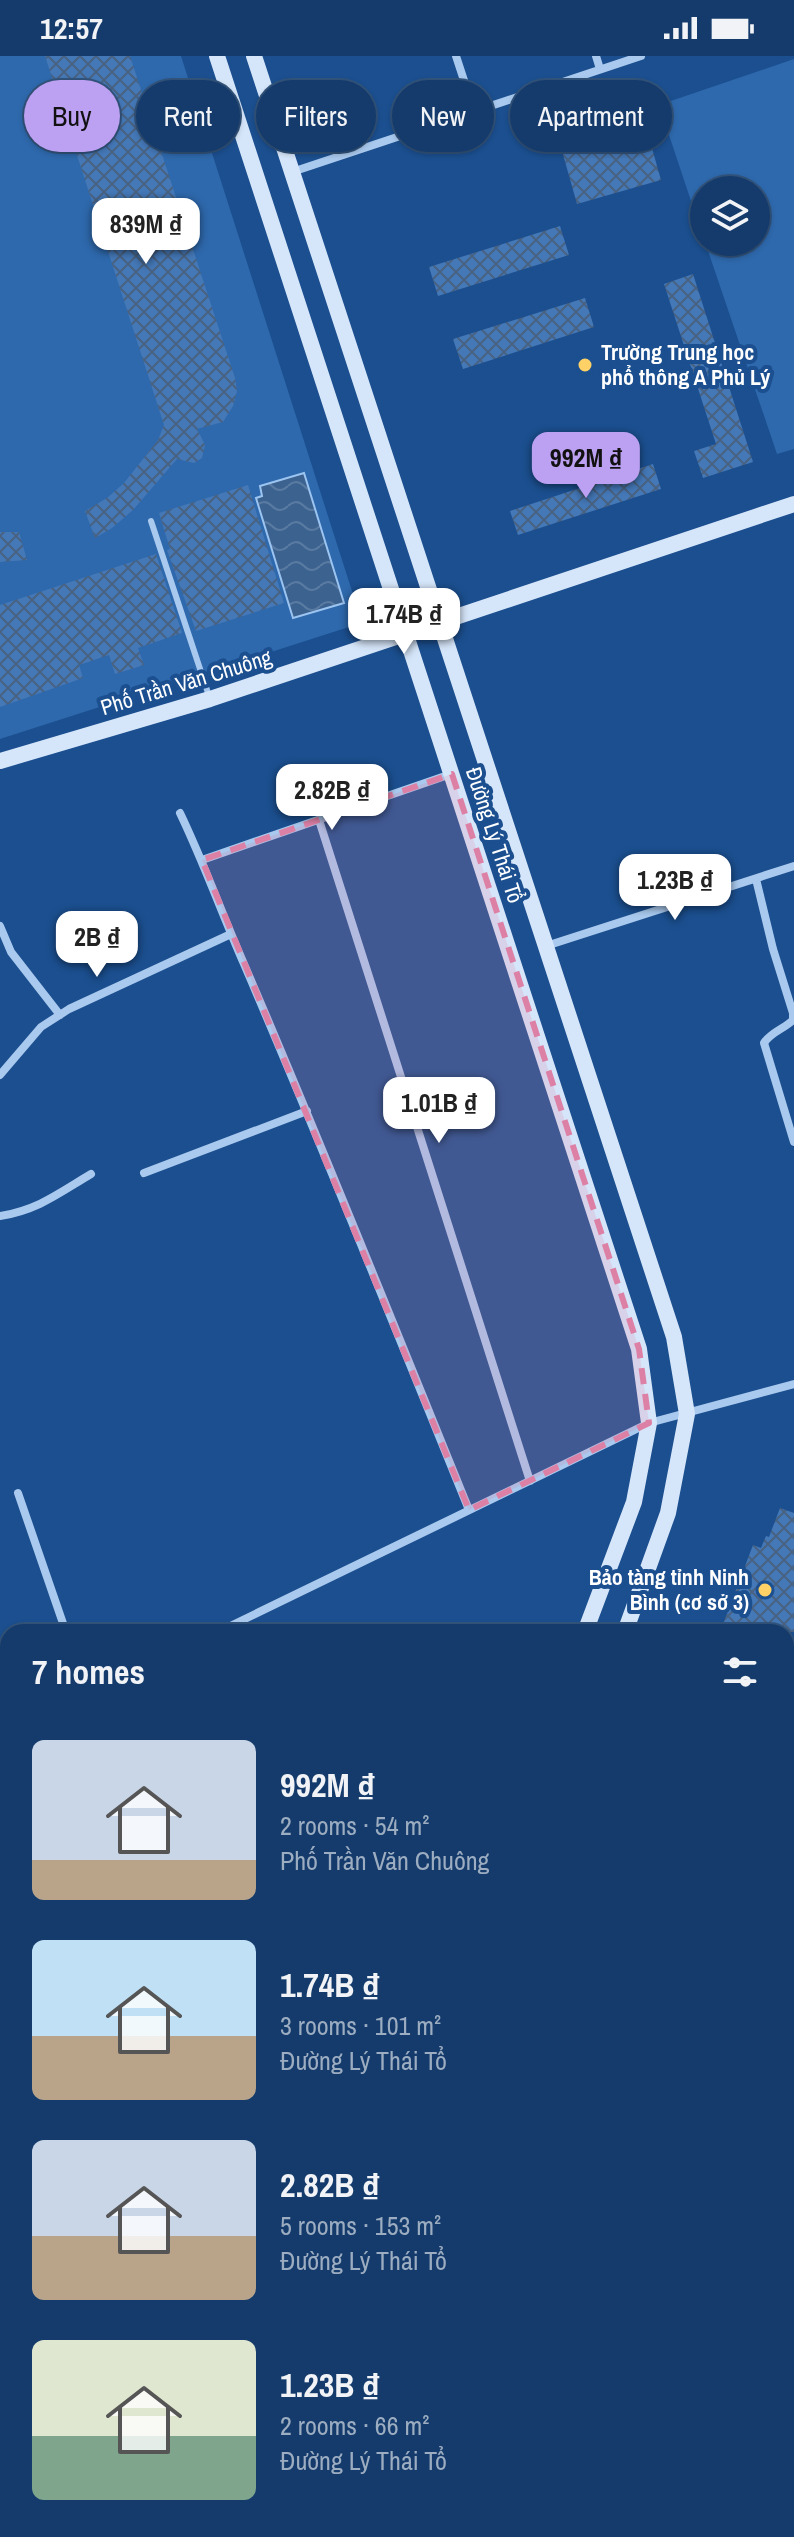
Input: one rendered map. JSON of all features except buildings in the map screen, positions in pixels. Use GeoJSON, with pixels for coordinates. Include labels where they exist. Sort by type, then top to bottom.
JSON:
{"type":"FeatureCollection","features":[{"type":"Feature","properties":{"kind":"main road","name":"Đường Lý Thái Tổ"},"geometry":{"type":"LineString","coordinates":[[217,56],[639,1349],[649,1423],[634,1502],[588,1624]]}},
{"type":"Feature","properties":{"kind":"main road","name":"Đường Lý Thái Tổ"},"geometry":{"type":"LineString","coordinates":[[254,56],[674,1337],[687,1414],[668,1513],[628,1624]]}},
{"type":"Feature","properties":{"kind":"main road","name":"Phố Trần Văn Chuông"},"geometry":{"type":"LineString","coordinates":[[0,761],[210,699],[794,504]]}},
{"type":"Feature","properties":{"kind":"street"},"geometry":{"type":"LineString","coordinates":[[456,56],[464,80]]}},
{"type":"Feature","properties":{"kind":"street"},"geometry":{"type":"LineString","coordinates":[[596,56],[600,69]]}},
{"type":"Feature","properties":{"kind":"street"},"geometry":{"type":"LineString","coordinates":[[494,104],[641,56]]}},
{"type":"Feature","properties":{"kind":"street"},"geometry":{"type":"LineString","coordinates":[[292,172],[392,138]]}},
{"type":"Feature","properties":{"kind":"street"},"geometry":{"type":"LineString","coordinates":[[202,860],[452,774]]}},
{"type":"Feature","properties":{"kind":"street"},"geometry":{"type":"LineString","coordinates":[[180,813],[307,1111],[469,1510]]}},
{"type":"Feature","properties":{"kind":"street"},"geometry":{"type":"LineString","coordinates":[[319,820],[530,1481]]}},
{"type":"Feature","properties":{"kind":"street"},"geometry":{"type":"LineString","coordinates":[[546,946],[794,866]]}},
{"type":"Feature","properties":{"kind":"street"},"geometry":{"type":"LineString","coordinates":[[756,879],[793,1013],[793,1020],[764,1043],[794,1142]]}},
{"type":"Feature","properties":{"kind":"street"},"geometry":{"type":"LineString","coordinates":[[0,926],[11,952],[60,1015]]}},
{"type":"Feature","properties":{"kind":"street"},"geometry":{"type":"LineString","coordinates":[[0,1075],[41,1027],[60,1015],[231,934]]}},
{"type":"Feature","properties":{"kind":"street"},"geometry":{"type":"LineString","coordinates":[[144,1173],[307,1111]]}},
{"type":"Feature","properties":{"kind":"street"},"geometry":{"type":"LineString","coordinates":[[0,1216],[29,1211],[91,1174]]}},
{"type":"Feature","properties":{"kind":"street"},"geometry":{"type":"LineString","coordinates":[[236,1624],[649,1423],[794,1384]]}},
{"type":"Feature","properties":{"kind":"street"},"geometry":{"type":"LineString","coordinates":[[18,1493],[63,1624]]}},
{"type":"Feature","properties":{"kind":"lane"},"geometry":{"type":"LineString","coordinates":[[151,521],[210,699]]}},
{"type":"Feature","properties":{"kind":"highlighted area"},"geometry":{"type":"Polygon","coordinates":[[[452,774],[639,1349],[649,1423],[469,1510],[202,860],[452,774]]]}},
{"type":"Feature","properties":{"kind":"shaded area"},"geometry":{"type":"Polygon","coordinates":[[[0,56],[181,56],[189,80],[136,80],[136,152],[212,152],[359,613],[349,627],[0,739],[0,56]]]}},
{"type":"Feature","properties":{"kind":"shaded area"},"geometry":{"type":"Polygon","coordinates":[[[794,59],[794,449],[777,454],[710,256],[770,256],[770,176],[690,176],[690,198],[672,144],[672,101],[794,59]]]}},
{"type":"Feature","properties":{"kind":"water"},"geometry":{"type":"Polygon","coordinates":[[[304,473],[344,603],[293,618],[256,498],[262,496],[260,486],[304,473]]]}},
{"type":"Feature","properties":{"kind":"place","name":"Trường Trung học phổ thông A Phủ Lý"},"geometry":{"type":"Point","coordinates":[585,365]}},
{"type":"Feature","properties":{"kind":"place","name":"Bảo tàng tỉnh Ninh Bình (cơ sở 3)"},"geometry":{"type":"Point","coordinates":[765,1590]}}]}
